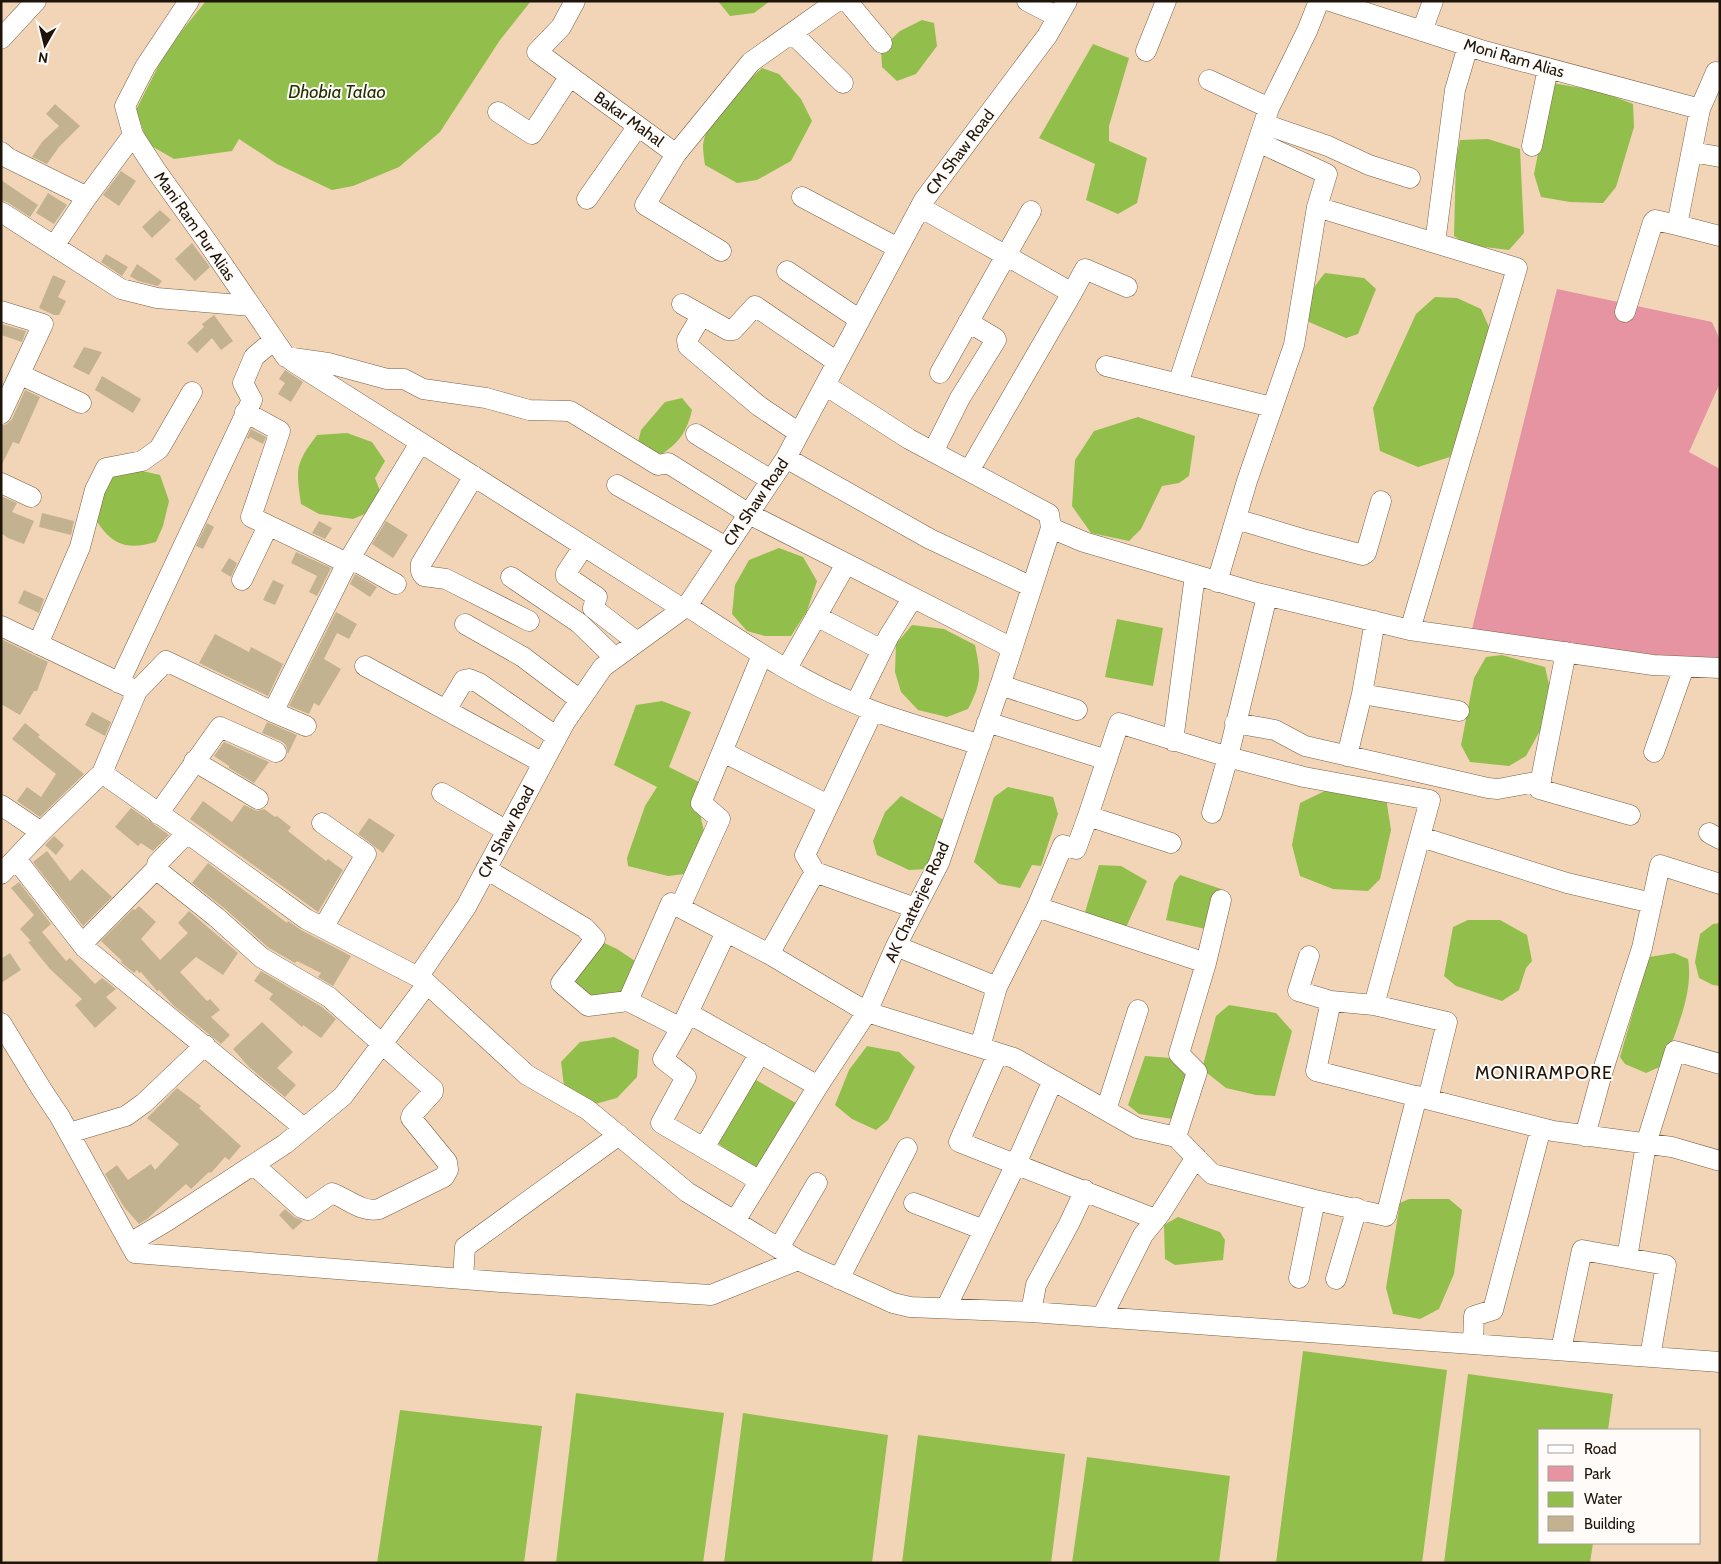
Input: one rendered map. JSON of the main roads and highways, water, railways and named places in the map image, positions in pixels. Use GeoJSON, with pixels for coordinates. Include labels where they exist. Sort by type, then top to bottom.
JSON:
{"type":"FeatureCollection","features":[{"type":"Feature","properties":{"kind":"water","name":"Dhobia Talao"},"geometry":{"type":"Polygon","coordinates":[[[206,1],[531,1],[500,40],[440,132],[399,167],[353,186],[332,190],[277,164],[239,139],[232,151],[174,159],[148,144],[136,110],[167,49],[206,1]]]}},
{"type":"Feature","properties":{"kind":"water"},"geometry":{"type":"Polygon","coordinates":[[[718,1],[770,1],[754,13],[730,16],[718,1]]]}},
{"type":"Feature","properties":{"kind":"water"},"geometry":{"type":"Polygon","coordinates":[[[922,20],[934,23],[937,46],[916,74],[897,81],[882,67],[881,49],[900,31],[922,20]]]}},
{"type":"Feature","properties":{"kind":"water"},"geometry":{"type":"Polygon","coordinates":[[[1093,44],[1129,58],[1109,126],[1109,141],[1147,158],[1137,203],[1118,214],[1086,200],[1095,164],[1039,138],[1093,44]]]}},
{"type":"Feature","properties":{"kind":"water"},"geometry":{"type":"Polygon","coordinates":[[[762,68],[779,74],[801,99],[812,121],[791,161],[757,180],[737,183],[705,165],[703,145],[711,123],[718,112],[762,68]]]}},
{"type":"Feature","properties":{"kind":"water"},"geometry":{"type":"Polygon","coordinates":[[[1552,83],[1599,91],[1633,104],[1634,127],[1616,187],[1603,203],[1570,202],[1541,197],[1534,174],[1552,83]]]}},
{"type":"Feature","properties":{"kind":"water"},"geometry":{"type":"Polygon","coordinates":[[[1488,139],[1520,149],[1524,233],[1509,250],[1468,245],[1454,236],[1456,159],[1460,140],[1488,139]]]}},
{"type":"Feature","properties":{"kind":"water"},"geometry":{"type":"Polygon","coordinates":[[[1325,273],[1364,278],[1376,289],[1358,334],[1346,338],[1309,322],[1307,315],[1308,302],[1325,273]]]}},
{"type":"Feature","properties":{"kind":"water"},"geometry":{"type":"Polygon","coordinates":[[[1435,297],[1457,298],[1481,309],[1489,327],[1471,399],[1450,457],[1418,467],[1380,451],[1373,408],[1416,314],[1435,297]]]}},
{"type":"Feature","properties":{"kind":"water"},"geometry":{"type":"Polygon","coordinates":[[[682,398],[692,410],[682,435],[674,445],[662,454],[646,451],[638,442],[641,430],[665,402],[682,398]]]}},
{"type":"Feature","properties":{"kind":"water"},"geometry":{"type":"Polygon","coordinates":[[[1138,417],[1195,436],[1189,476],[1179,483],[1162,486],[1141,529],[1129,541],[1091,533],[1072,506],[1075,460],[1094,431],[1138,417]]]}},
{"type":"Feature","properties":{"kind":"water"},"geometry":{"type":"Polygon","coordinates":[[[347,433],[372,442],[385,461],[375,478],[382,496],[374,510],[353,519],[319,514],[301,504],[298,483],[301,460],[317,435],[347,433]]]}},
{"type":"Feature","properties":{"kind":"water"},"geometry":{"type":"Polygon","coordinates":[[[133,469],[160,475],[169,501],[163,526],[156,542],[135,546],[119,543],[112,539],[99,525],[93,515],[111,473],[133,469]]]}},
{"type":"Feature","properties":{"kind":"water"},"geometry":{"type":"Polygon","coordinates":[[[779,548],[803,557],[817,581],[807,611],[791,636],[765,636],[747,631],[732,614],[735,585],[749,560],[779,548]]]}},
{"type":"Feature","properties":{"kind":"water"},"geometry":{"type":"Polygon","coordinates":[[[1117,619],[1163,628],[1153,686],[1105,677],[1117,619]]]}},
{"type":"Feature","properties":{"kind":"water"},"geometry":{"type":"Polygon","coordinates":[[[912,625],[944,629],[975,645],[979,678],[976,692],[968,709],[947,717],[918,710],[901,692],[895,672],[896,644],[912,625]]]}},
{"type":"Feature","properties":{"kind":"water"},"geometry":{"type":"Polygon","coordinates":[[[1502,655],[1545,667],[1551,693],[1542,727],[1526,756],[1509,766],[1470,762],[1461,745],[1474,678],[1486,657],[1502,655]]]}},
{"type":"Feature","properties":{"kind":"water"},"geometry":{"type":"Polygon","coordinates":[[[662,701],[691,712],[669,767],[701,783],[701,818],[706,841],[693,873],[668,876],[628,866],[627,858],[645,806],[657,787],[614,765],[636,705],[662,701]]]}},
{"type":"Feature","properties":{"kind":"water"},"geometry":{"type":"Polygon","coordinates":[[[1337,785],[1386,798],[1391,830],[1380,879],[1368,891],[1333,889],[1300,876],[1292,845],[1300,803],[1337,785]]]}},
{"type":"Feature","properties":{"kind":"water"},"geometry":{"type":"Polygon","coordinates":[[[1008,787],[1053,797],[1058,814],[1041,866],[1032,865],[1020,888],[999,884],[974,862],[994,797],[1008,787]]]}},
{"type":"Feature","properties":{"kind":"water"},"geometry":{"type":"Polygon","coordinates":[[[901,796],[944,820],[928,869],[909,870],[877,855],[873,841],[885,812],[901,796]]]}},
{"type":"Feature","properties":{"kind":"water"},"geometry":{"type":"Polygon","coordinates":[[[1099,865],[1121,866],[1147,881],[1123,934],[1083,919],[1099,865]]]}},
{"type":"Feature","properties":{"kind":"water"},"geometry":{"type":"Polygon","coordinates":[[[1180,875],[1221,889],[1210,930],[1166,920],[1174,883],[1180,875]]]}},
{"type":"Feature","properties":{"kind":"water"},"geometry":{"type":"Polygon","coordinates":[[[1468,920],[1500,920],[1527,935],[1532,961],[1526,968],[1519,990],[1502,1001],[1456,986],[1444,976],[1453,927],[1468,920]]]}},
{"type":"Feature","properties":{"kind":"water"},"geometry":{"type":"Polygon","coordinates":[[[1720,923],[1720,986],[1713,985],[1699,978],[1695,962],[1700,934],[1713,924],[1720,923]]]}},
{"type":"Feature","properties":{"kind":"water"},"geometry":{"type":"Polygon","coordinates":[[[598,940],[617,949],[641,965],[624,995],[588,1000],[569,983],[598,940]]]}},
{"type":"Feature","properties":{"kind":"water"},"geometry":{"type":"Polygon","coordinates":[[[1674,953],[1688,959],[1689,972],[1686,999],[1664,1065],[1646,1073],[1625,1064],[1620,1057],[1649,957],[1674,953]]]}},
{"type":"Feature","properties":{"kind":"water"},"geometry":{"type":"Polygon","coordinates":[[[1229,1005],[1276,1013],[1292,1031],[1275,1096],[1256,1095],[1226,1088],[1202,1069],[1216,1016],[1229,1005]]]}},
{"type":"Feature","properties":{"kind":"water"},"geometry":{"type":"Polygon","coordinates":[[[614,1037],[639,1050],[637,1077],[617,1098],[595,1104],[564,1086],[561,1062],[580,1042],[614,1037]]]}},
{"type":"Feature","properties":{"kind":"water"},"geometry":{"type":"Polygon","coordinates":[[[867,1046],[899,1052],[915,1067],[888,1120],[876,1130],[852,1119],[835,1105],[849,1070],[867,1046]]]}},
{"type":"Feature","properties":{"kind":"water"},"geometry":{"type":"Polygon","coordinates":[[[1145,1056],[1171,1058],[1190,1070],[1173,1119],[1139,1114],[1128,1105],[1145,1056]]]}},
{"type":"Feature","properties":{"kind":"water"},"geometry":{"type":"Polygon","coordinates":[[[756,1080],[801,1106],[760,1171],[714,1141],[756,1080]]]}},
{"type":"Feature","properties":{"kind":"water"},"geometry":{"type":"Polygon","coordinates":[[[1409,1199],[1449,1199],[1462,1210],[1454,1274],[1439,1309],[1420,1319],[1393,1314],[1386,1288],[1400,1203],[1409,1199]]]}},
{"type":"Feature","properties":{"kind":"water"},"geometry":{"type":"Polygon","coordinates":[[[1178,1217],[1220,1232],[1225,1240],[1223,1260],[1175,1265],[1165,1259],[1164,1225],[1178,1217]]]}},
{"type":"Feature","properties":{"kind":"water"},"geometry":{"type":"Polygon","coordinates":[[[1303,1351],[1447,1370],[1422,1563],[1276,1563],[1303,1351]]]}},
{"type":"Feature","properties":{"kind":"water"},"geometry":{"type":"Polygon","coordinates":[[[1468,1374],[1613,1394],[1608,1429],[1538,1429],[1538,1544],[1593,1544],[1590,1563],[1444,1563],[1468,1374]]]}},
{"type":"Feature","properties":{"kind":"water"},"geometry":{"type":"Polygon","coordinates":[[[576,1393],[724,1413],[703,1563],[556,1563],[576,1393]]]}},
{"type":"Feature","properties":{"kind":"water"},"geometry":{"type":"Polygon","coordinates":[[[400,1410],[542,1426],[524,1563],[377,1563],[400,1410]]]}},
{"type":"Feature","properties":{"kind":"water"},"geometry":{"type":"Polygon","coordinates":[[[743,1413],[888,1435],[872,1563],[724,1563],[743,1413]]]}},
{"type":"Feature","properties":{"kind":"water"},"geometry":{"type":"Polygon","coordinates":[[[918,1435],[1065,1454],[1051,1563],[902,1563],[918,1435]]]}},
{"type":"Feature","properties":{"kind":"water"},"geometry":{"type":"Polygon","coordinates":[[[1087,1457],[1230,1476],[1219,1563],[1072,1563],[1087,1457]]]}},
{"type":"Feature","properties":{"kind":"district","name":"MONIRAMPORE"},"geometry":{"type":"Point","coordinates":[1544,1073]}}]}
